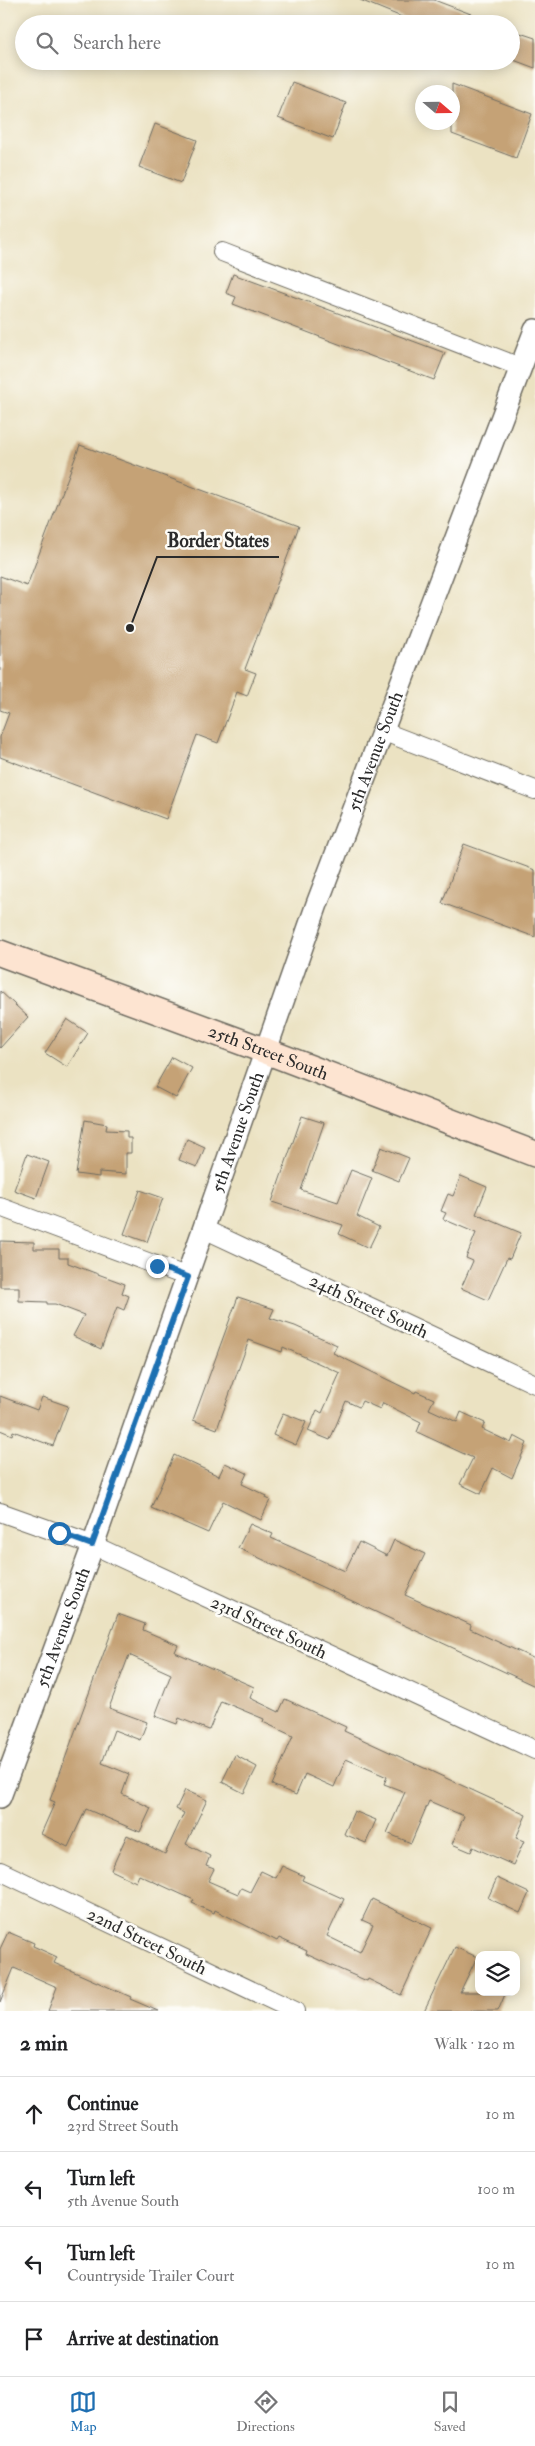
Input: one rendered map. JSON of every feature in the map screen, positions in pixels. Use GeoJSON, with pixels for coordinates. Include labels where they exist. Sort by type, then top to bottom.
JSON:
{"type":"FeatureCollection","features":[{"type":"Feature","properties":{"kind":"main road","name":"25th Street South"},"geometry":{"type":"LineString","coordinates":[[0,953],[266,1051],[535,1154]]}},
{"type":"Feature","properties":{"kind":"street"},"geometry":{"type":"LineString","coordinates":[[222,252],[520,367]]}},
{"type":"Feature","properties":{"kind":"street","name":"5th Avenue South"},"geometry":{"type":"LineString","coordinates":[[0,1796],[188,1277],[317,904],[535,330]]}},
{"type":"Feature","properties":{"kind":"street"},"geometry":{"type":"LineString","coordinates":[[382,731],[535,790]]}},
{"type":"Feature","properties":{"kind":"street"},"geometry":{"type":"LineString","coordinates":[[0,1207],[188,1277]]}},
{"type":"Feature","properties":{"kind":"street","name":"24th Street South"},"geometry":{"type":"LineString","coordinates":[[204,1228],[535,1384]]}},
{"type":"Feature","properties":{"kind":"street","name":"23rd Street South"},"geometry":{"type":"LineString","coordinates":[[0,1512],[92,1545],[535,1750]]}},
{"type":"Feature","properties":{"kind":"street","name":"22nd Street South"},"geometry":{"type":"LineString","coordinates":[[0,1871],[295,2011]]}},
{"type":"Feature","properties":{"kind":"building"},"geometry":{"type":"Polygon","coordinates":[[[360,0],[434,0],[474,15],[397,15],[360,0]]]}},
{"type":"Feature","properties":{"kind":"building"},"geometry":{"type":"Polygon","coordinates":[[[520,33],[535,38],[535,68],[520,62],[520,33]]]}},
{"type":"Feature","properties":{"kind":"building"},"geometry":{"type":"Polygon","coordinates":[[[292,82],[346,103],[333,139],[278,118],[292,82]]]}},
{"type":"Feature","properties":{"kind":"building"},"geometry":{"type":"Polygon","coordinates":[[[460,87],[532,114],[516,158],[452,134],[452,130],[460,130],[460,87]]]}},
{"type":"Feature","properties":{"kind":"building"},"geometry":{"type":"Polygon","coordinates":[[[155,124],[197,140],[181,183],[139,167],[155,124]]]}},
{"type":"Feature","properties":{"kind":"building"},"geometry":{"type":"Polygon","coordinates":[[[233,274],[445,353],[434,380],[233,304],[236,297],[226,293],[233,274]]]}},
{"type":"Feature","properties":{"kind":"building"},"geometry":{"type":"Polygon","coordinates":[[[80,445],[299,526],[245,669],[256,673],[247,696],[237,692],[218,743],[197,735],[166,819],[0,757],[0,737],[9,713],[0,710],[0,576],[27,586],[80,445]]]}},
{"type":"Feature","properties":{"kind":"building"},"geometry":{"type":"Polygon","coordinates":[[[464,844],[535,870],[535,937],[442,903],[464,844]]]}},
{"type":"Feature","properties":{"kind":"building"},"geometry":{"type":"Polygon","coordinates":[[[0,991],[28,1017],[0,1048],[0,991]]]}},
{"type":"Feature","properties":{"kind":"building"},"geometry":{"type":"Polygon","coordinates":[[[67,1019],[88,1033],[67,1067],[45,1053],[67,1019]]]}},
{"type":"Feature","properties":{"kind":"building"},"geometry":{"type":"Polygon","coordinates":[[[172,1057],[192,1068],[176,1098],[155,1087],[172,1057]]]}},
{"type":"Feature","properties":{"kind":"building"},"geometry":{"type":"Polygon","coordinates":[[[302,1116],[324,1123],[301,1190],[338,1202],[351,1170],[372,1178],[357,1216],[379,1227],[369,1248],[339,1234],[343,1225],[272,1202],[302,1116]]]}},
{"type":"Feature","properties":{"kind":"building"},"geometry":{"type":"Polygon","coordinates":[[[85,1120],[107,1124],[106,1130],[127,1131],[127,1138],[131,1138],[131,1153],[126,1153],[126,1174],[99,1172],[99,1177],[76,1174],[85,1120]]]}},
{"type":"Feature","properties":{"kind":"building"},"geometry":{"type":"Polygon","coordinates":[[[187,1139],[205,1147],[197,1167],[179,1160],[187,1139]]]}},
{"type":"Feature","properties":{"kind":"building"},"geometry":{"type":"Polygon","coordinates":[[[381,1147],[409,1158],[399,1181],[372,1170],[381,1147]]]}},
{"type":"Feature","properties":{"kind":"building"},"geometry":{"type":"Polygon","coordinates":[[[27,1154],[49,1162],[36,1198],[14,1190],[27,1154]]]}},
{"type":"Feature","properties":{"kind":"building"},"geometry":{"type":"Polygon","coordinates":[[[461,1176],[487,1187],[476,1214],[521,1233],[510,1259],[507,1258],[488,1300],[461,1288],[473,1261],[466,1258],[476,1233],[443,1219],[446,1213],[441,1211],[448,1194],[453,1196],[461,1176]]]}},
{"type":"Feature","properties":{"kind":"building"},"geometry":{"type":"Polygon","coordinates":[[[140,1190],[163,1198],[147,1242],[124,1234],[140,1190]]]}},
{"type":"Feature","properties":{"kind":"building"},"geometry":{"type":"Polygon","coordinates":[[[0,1241],[34,1242],[34,1249],[59,1249],[59,1258],[68,1258],[68,1263],[125,1284],[122,1293],[129,1296],[124,1310],[117,1307],[101,1349],[73,1336],[84,1315],[55,1304],[47,1304],[47,1302],[19,1301],[19,1287],[0,1287],[0,1241]]]}},
{"type":"Feature","properties":{"kind":"building"},"geometry":{"type":"Polygon","coordinates":[[[238,1297],[274,1309],[270,1318],[295,1326],[337,1345],[333,1353],[415,1393],[416,1391],[434,1399],[429,1409],[457,1422],[461,1412],[485,1423],[482,1429],[511,1443],[514,1436],[527,1443],[512,1478],[493,1468],[481,1494],[460,1484],[473,1458],[417,1432],[421,1422],[383,1403],[380,1409],[362,1401],[359,1407],[346,1401],[330,1440],[308,1431],[317,1410],[322,1413],[340,1373],[283,1347],[282,1352],[249,1340],[217,1429],[193,1420],[238,1297]]]}},
{"type":"Feature","properties":{"kind":"building"},"geometry":{"type":"Polygon","coordinates":[[[0,1396],[37,1410],[42,1397],[68,1406],[53,1446],[13,1431],[12,1435],[0,1430],[0,1396]]]}},
{"type":"Feature","properties":{"kind":"building"},"geometry":{"type":"Polygon","coordinates":[[[283,1413],[306,1422],[296,1445],[273,1435],[283,1413]]]}},
{"type":"Feature","properties":{"kind":"building"},"geometry":{"type":"Polygon","coordinates":[[[174,1455],[219,1476],[225,1463],[247,1473],[242,1484],[267,1496],[266,1498],[270,1500],[261,1520],[223,1501],[208,1533],[151,1508],[174,1455]]]}},
{"type":"Feature","properties":{"kind":"building"},"geometry":{"type":"Polygon","coordinates":[[[250,1524],[273,1534],[271,1538],[345,1571],[359,1542],[387,1556],[394,1540],[425,1554],[405,1595],[471,1625],[470,1629],[535,1659],[535,1686],[238,1548],[250,1524]]]}},
{"type":"Feature","properties":{"kind":"building"},"geometry":{"type":"Polygon","coordinates":[[[118,1614],[145,1624],[143,1630],[178,1645],[175,1652],[254,1687],[250,1698],[279,1712],[285,1699],[346,1727],[344,1731],[526,1815],[516,1838],[524,1841],[513,1865],[473,1847],[471,1852],[452,1844],[464,1816],[429,1801],[411,1843],[387,1833],[405,1792],[384,1784],[387,1777],[346,1759],[334,1787],[305,1774],[296,1795],[272,1785],[293,1736],[263,1722],[264,1719],[221,1701],[209,1730],[179,1718],[177,1724],[155,1716],[171,1674],[129,1655],[109,1708],[147,1722],[140,1740],[114,1730],[102,1763],[129,1774],[122,1794],[151,1808],[140,1832],[86,1809],[68,1847],[41,1834],[55,1802],[50,1800],[118,1614]]]}},
{"type":"Feature","properties":{"kind":"building"},"geometry":{"type":"Polygon","coordinates":[[[235,1755],[257,1767],[244,1793],[222,1782],[235,1755]]]}},
{"type":"Feature","properties":{"kind":"building"},"geometry":{"type":"Polygon","coordinates":[[[185,1790],[207,1800],[186,1844],[210,1856],[206,1866],[214,1869],[208,1881],[238,1894],[241,1888],[250,1892],[261,1871],[276,1878],[282,1866],[304,1876],[302,1880],[344,1899],[327,1936],[360,1952],[373,1925],[362,1920],[372,1899],[432,1928],[401,1995],[368,1979],[367,1981],[306,1954],[307,1951],[279,1938],[277,1941],[215,1910],[214,1913],[192,1903],[194,1900],[139,1875],[136,1882],[111,1870],[127,1835],[165,1854],[184,1813],[176,1809],[185,1790]]]}},
{"type":"Feature","properties":{"kind":"building"},"geometry":{"type":"Polygon","coordinates":[[[354,1811],[376,1820],[366,1843],[344,1834],[354,1811]]]}},
{"type":"Feature","properties":{"kind":"building"},"geometry":{"type":"Polygon","coordinates":[[[497,1878],[529,1893],[520,1913],[488,1898],[497,1878]]]}},
{"type":"Feature","properties":{"kind":"building"},"geometry":{"type":"Polygon","coordinates":[[[8,1932],[34,1943],[33,1946],[57,1957],[54,1963],[158,2011],[48,2011],[57,1987],[14,1968],[0,2002],[0,1949],[8,1932]]]}},
{"type":"Feature","properties":{"kind":"building"},"geometry":{"type":"Polygon","coordinates":[[[455,1947],[475,1956],[475,1961],[460,1992],[475,1992],[475,1996],[504,1996],[498,2011],[424,2011],[455,1947]]]}},
{"type":"Feature","properties":{"kind":"place","name":"Border States"},"geometry":{"type":"Point","coordinates":[130,628]}},
{"type":"Feature","properties":{"kind":"route"},"geometry":{"type":"LineString","coordinates":[[59,1533],[92,1545],[188,1277],[157,1266]]}}]}
